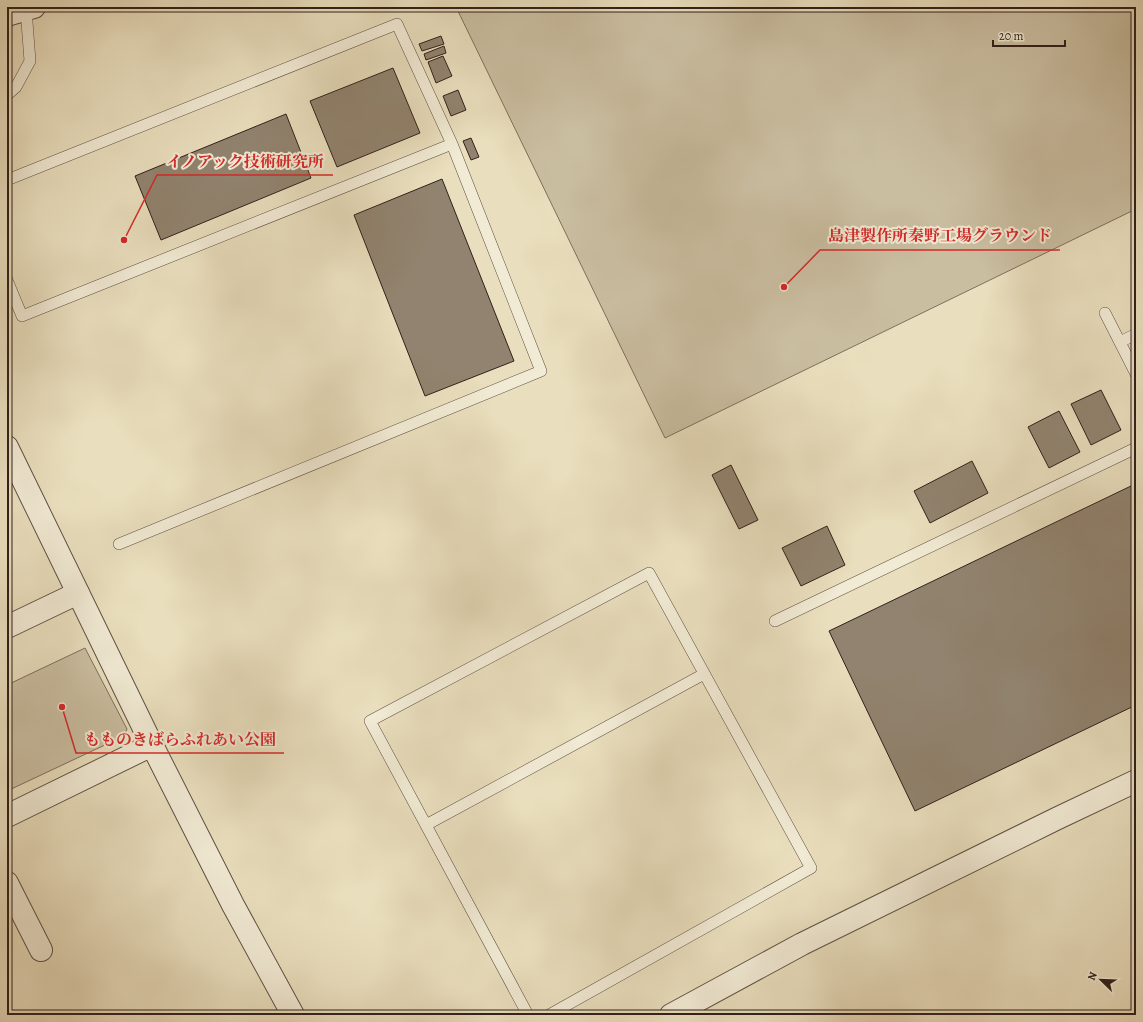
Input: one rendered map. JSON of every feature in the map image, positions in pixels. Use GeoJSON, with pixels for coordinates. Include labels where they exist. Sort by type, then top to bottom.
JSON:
{"type":"FeatureCollection","features":[{"type":"Feature","properties":{"kind":"street"},"geometry":{"type":"LineString","coordinates":[[7,447],[152,745],[292,1015]]}},
{"type":"Feature","properties":{"kind":"street"},"geometry":{"type":"LineString","coordinates":[[7,627],[78,593]]}},
{"type":"Feature","properties":{"kind":"street"},"geometry":{"type":"LineString","coordinates":[[7,816],[152,745]]}},
{"type":"Feature","properties":{"kind":"street"},"geometry":{"type":"LineString","coordinates":[[671,1015],[802,944],[1058,818],[1136,782]]}},
{"type":"Feature","properties":{"kind":"street"},"geometry":{"type":"LineString","coordinates":[[7,883],[41,950]]}},
{"type":"Feature","properties":{"kind":"lane"},"geometry":{"type":"LineString","coordinates":[[7,95],[16,87],[30,61],[22,10]]}},
{"type":"Feature","properties":{"kind":"lane"},"geometry":{"type":"LineString","coordinates":[[7,180],[397,24],[452,144],[541,371],[119,544]]}},
{"type":"Feature","properties":{"kind":"lane"},"geometry":{"type":"LineString","coordinates":[[7,280],[22,316],[452,144]]}},
{"type":"Feature","properties":{"kind":"lane"},"geometry":{"type":"LineString","coordinates":[[1105,313],[1136,374]]}},
{"type":"Feature","properties":{"kind":"lane"},"geometry":{"type":"LineString","coordinates":[[1120,342],[1136,334]]}},
{"type":"Feature","properties":{"kind":"lane"},"geometry":{"type":"LineString","coordinates":[[775,621],[1136,448]]}},
{"type":"Feature","properties":{"kind":"lane"},"geometry":{"type":"LineString","coordinates":[[528,1015],[370,721],[649,573],[810,868],[548,1015]]}},
{"type":"Feature","properties":{"kind":"lane"},"geometry":{"type":"LineString","coordinates":[[426,825],[704,674]]}},
{"type":"Feature","properties":{"kind":"shaded area"},"geometry":{"type":"Polygon","coordinates":[[[456,7],[1136,7],[1136,209],[665,438],[456,7]]]}},
{"type":"Feature","properties":{"kind":"shaded area"},"geometry":{"type":"Polygon","coordinates":[[[85,648],[127,729],[124,736],[7,791],[7,685],[85,648]]]}},
{"type":"Feature","properties":{"kind":"building"},"geometry":{"type":"Polygon","coordinates":[[[441,36],[444,44],[422,51],[419,44],[441,36]]]}},
{"type":"Feature","properties":{"kind":"building"},"geometry":{"type":"Polygon","coordinates":[[[444,46],[446,53],[426,60],[424,54],[444,46]]]}},
{"type":"Feature","properties":{"kind":"building"},"geometry":{"type":"Polygon","coordinates":[[[443,56],[452,76],[436,83],[428,62],[443,56]]]}},
{"type":"Feature","properties":{"kind":"building"},"geometry":{"type":"Polygon","coordinates":[[[393,68],[420,133],[337,167],[310,101],[393,68]]]}},
{"type":"Feature","properties":{"kind":"building"},"geometry":{"type":"Polygon","coordinates":[[[458,90],[466,110],[451,116],[443,96],[458,90]]]}},
{"type":"Feature","properties":{"kind":"building"},"geometry":{"type":"Polygon","coordinates":[[[286,114],[311,178],[161,240],[135,176],[286,114]]]}},
{"type":"Feature","properties":{"kind":"building"},"geometry":{"type":"Polygon","coordinates":[[[471,138],[479,157],[471,160],[463,141],[471,138]]]}},
{"type":"Feature","properties":{"kind":"building"},"geometry":{"type":"Polygon","coordinates":[[[442,179],[514,361],[425,396],[354,215],[442,179]]]}},
{"type":"Feature","properties":{"kind":"building"},"geometry":{"type":"Polygon","coordinates":[[[1101,390],[1121,430],[1091,445],[1071,404],[1101,390]]]}},
{"type":"Feature","properties":{"kind":"building"},"geometry":{"type":"Polygon","coordinates":[[[1059,411],[1080,452],[1049,468],[1028,427],[1059,411]]]}},
{"type":"Feature","properties":{"kind":"building"},"geometry":{"type":"Polygon","coordinates":[[[972,461],[988,493],[930,523],[914,491],[972,461]]]}},
{"type":"Feature","properties":{"kind":"building"},"geometry":{"type":"Polygon","coordinates":[[[731,465],[758,520],[739,529],[712,475],[731,465]]]}},
{"type":"Feature","properties":{"kind":"building"},"geometry":{"type":"Polygon","coordinates":[[[1131,486],[1136,498],[1136,705],[915,811],[829,631],[1131,486]]]}},
{"type":"Feature","properties":{"kind":"building"},"geometry":{"type":"Polygon","coordinates":[[[827,526],[845,565],[801,586],[782,548],[827,526]]]}},
{"type":"Feature","properties":{"kind":"place","name":"イノアック技術研究所"},"geometry":{"type":"Point","coordinates":[124,240]}},
{"type":"Feature","properties":{"kind":"place","name":"島津製作所秦野工場グラウンド"},"geometry":{"type":"Point","coordinates":[784,287]}},
{"type":"Feature","properties":{"kind":"place","name":"もものきばらふれあい公園"},"geometry":{"type":"Point","coordinates":[62,707]}}]}
